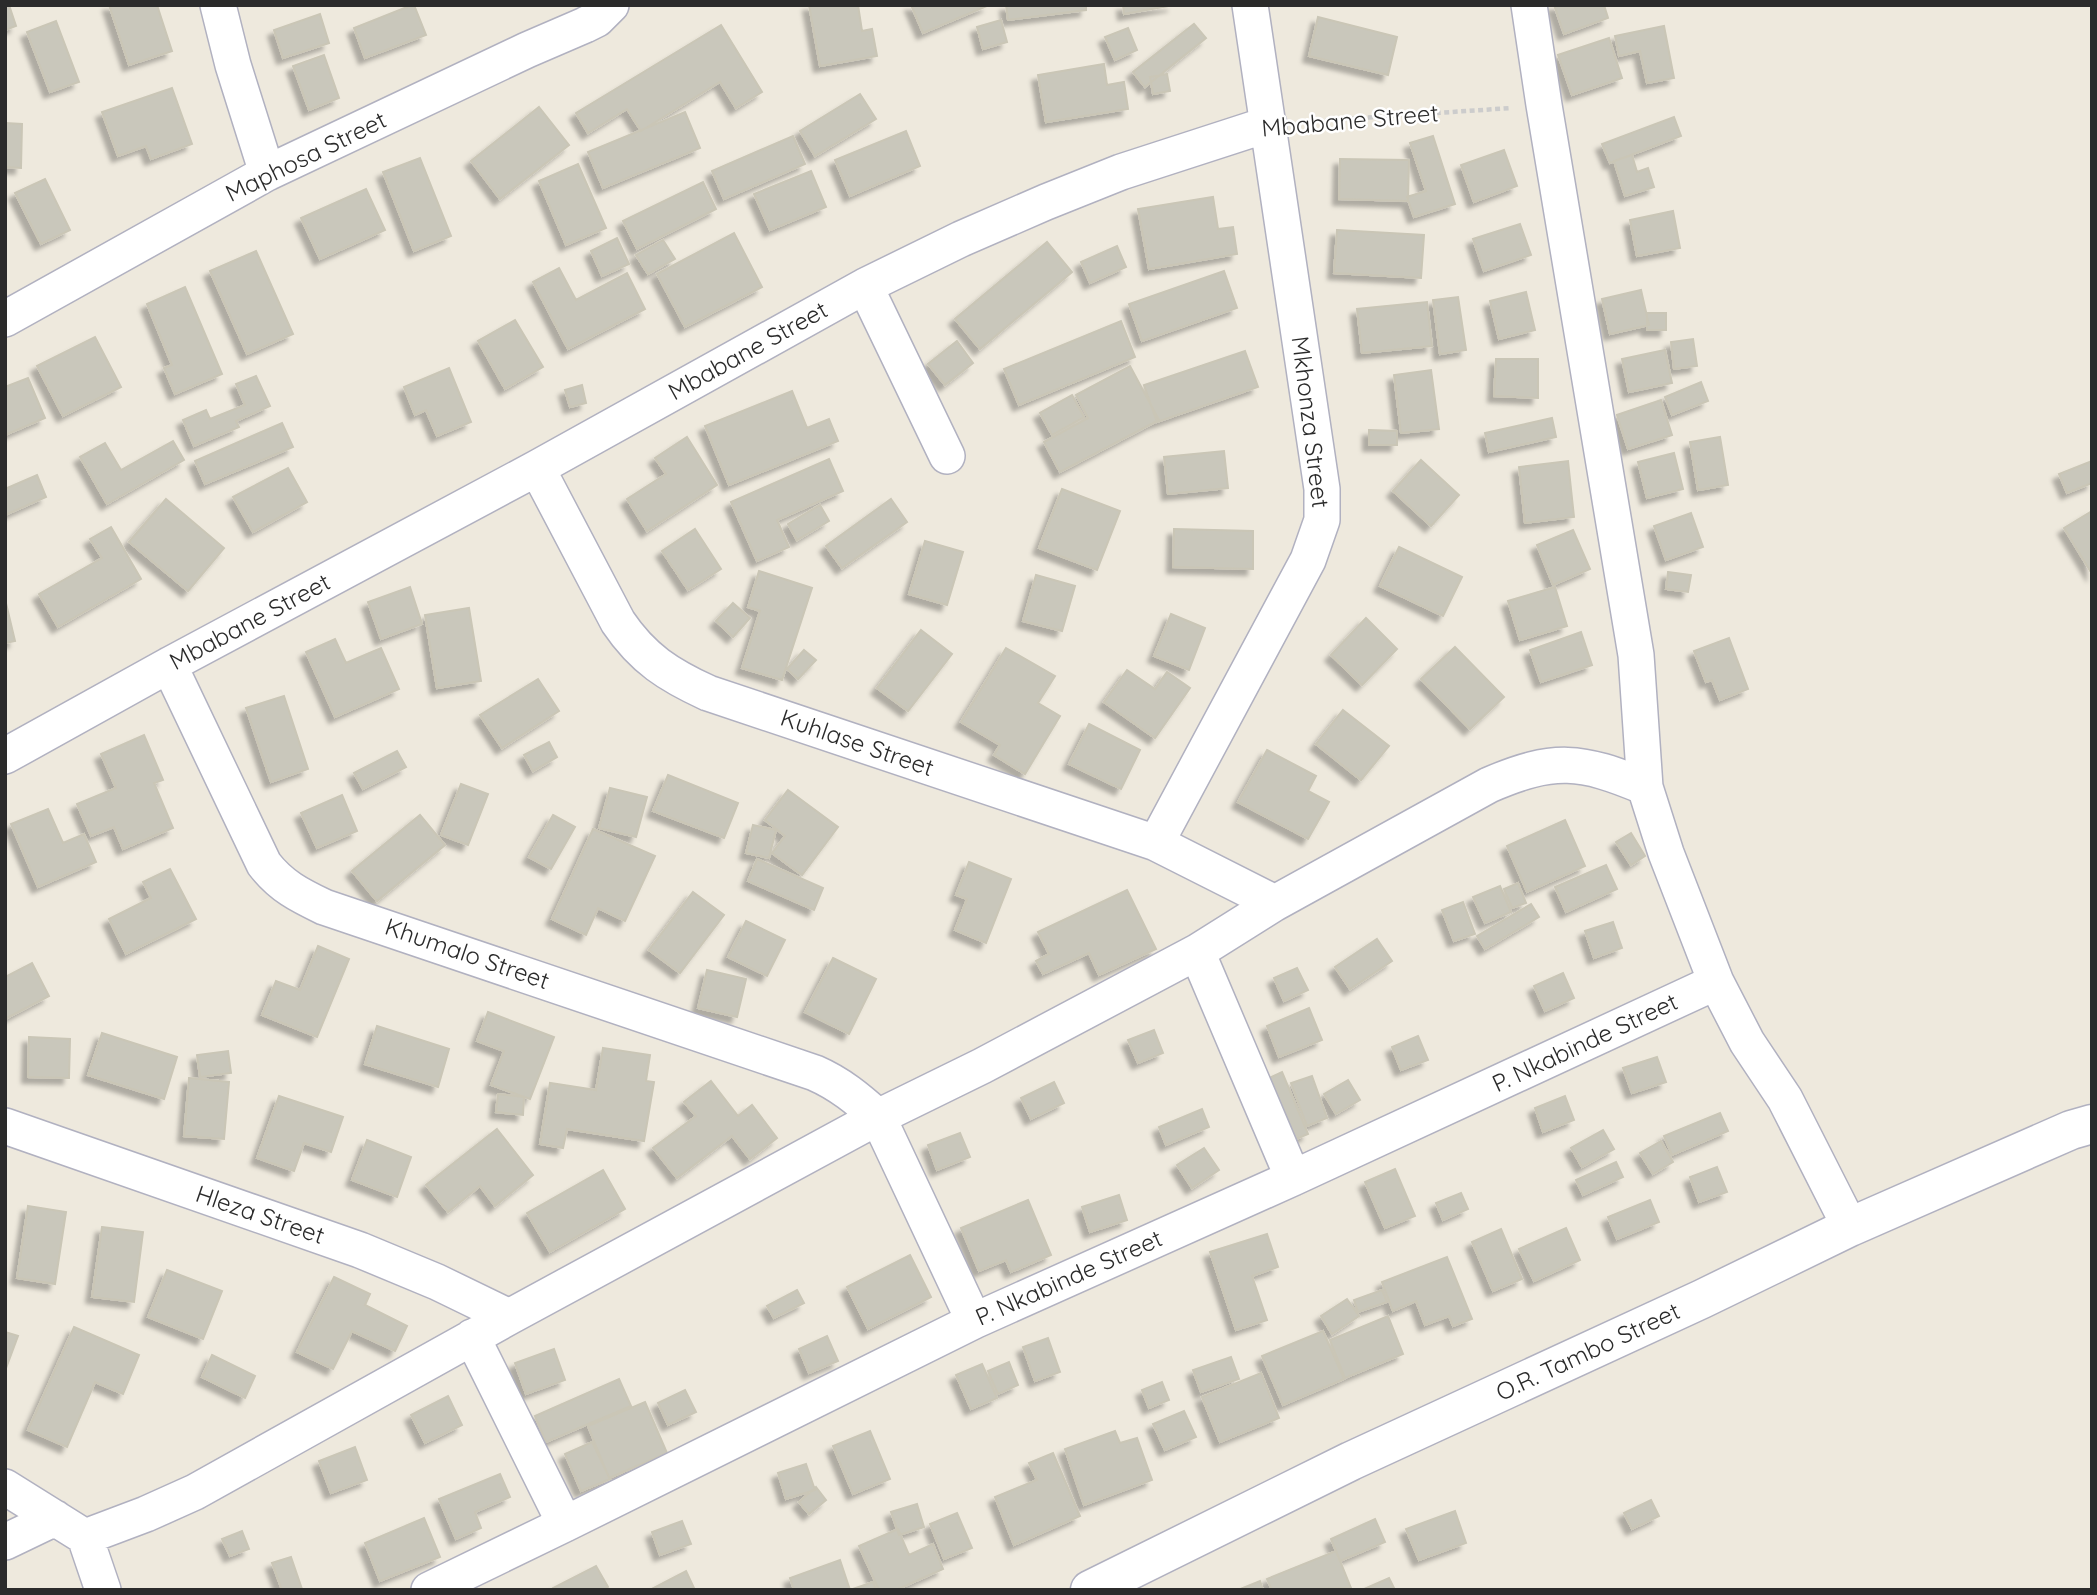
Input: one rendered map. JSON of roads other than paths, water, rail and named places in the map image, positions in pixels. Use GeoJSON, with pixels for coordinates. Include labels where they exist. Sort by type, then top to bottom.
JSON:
{"type":"FeatureCollection","features":[{"type":"Feature","properties":{"kind":"street"},"geometry":{"type":"LineString","coordinates":[[218,5],[233,65],[267,173]]}},
{"type":"Feature","properties":{"kind":"street","name":"Maphosa Street"},"geometry":{"type":"LineString","coordinates":[[5,319],[267,173],[585,25],[597,19],[611,5]]}},
{"type":"Feature","properties":{"kind":"street","name":"Mkhonza Street"},"geometry":{"type":"LineString","coordinates":[[1156,843],[1308,560],[1322,520],[1322,489],[1250,5]]}},
{"type":"Feature","properties":{"kind":"street"},"geometry":{"type":"LineString","coordinates":[[1529,5],[1636,655],[1645,787],[1666,853],[1716,982],[1747,1042],[1785,1099],[1850,1227]]}},
{"type":"Feature","properties":{"kind":"street","name":"Mbabane Street"},"geometry":{"type":"LineString","coordinates":[[5,756],[537,468],[866,286],[961,239],[1046,202],[1121,173],[1269,124]]}},
{"type":"Feature","properties":{"kind":"street"},"geometry":{"type":"LineString","coordinates":[[866,286],[947,456]]}},
{"type":"Feature","properties":{"kind":"street","name":"Kuhlase Street"},"geometry":{"type":"LineString","coordinates":[[537,468],[607,603],[632,642],[652,662],[677,679],[708,693],[1156,843],[1275,903]]}},
{"type":"Feature","properties":{"kind":"street","name":"Khumalo Street"},"geometry":{"type":"LineString","coordinates":[[169,665],[264,864],[274,877],[292,892],[324,907],[815,1073],[839,1084],[878,1117]]}},
{"type":"Feature","properties":{"kind":"street"},"geometry":{"type":"LineString","coordinates":[[85,1537],[195,1492],[472,1337],[878,1117],[982,1066],[1197,952],[1275,903],[1489,785],[1518,773],[1547,766],[1579,765],[1608,771],[1645,787]]}},
{"type":"Feature","properties":{"kind":"street"},"geometry":{"type":"LineString","coordinates":[[1197,952],[1293,1178]]}},
{"type":"Feature","properties":{"kind":"street","name":"P. Nkabinde Street"},"geometry":{"type":"LineString","coordinates":[[429,1590],[974,1321],[1293,1178],[1716,982]]}},
{"type":"Feature","properties":{"kind":"street"},"geometry":{"type":"LineString","coordinates":[[878,1117],[974,1321]]}},
{"type":"Feature","properties":{"kind":"street","name":"O.R. Tambo Street"},"geometry":{"type":"LineString","coordinates":[[1090,1590],[1351,1461],[1702,1299],[1850,1227],[2071,1130],[2092,1124]]}},
{"type":"Feature","properties":{"kind":"street","name":"Hleza Street"},"geometry":{"type":"LineString","coordinates":[[5,1126],[360,1250],[438,1282],[509,1317]]}},
{"type":"Feature","properties":{"kind":"street"},"geometry":{"type":"LineString","coordinates":[[472,1337],[565,1524]]}},
{"type":"Feature","properties":{"kind":"street"},"geometry":{"type":"LineString","coordinates":[[5,1487],[85,1537],[103,1590]]}},
{"type":"Feature","properties":{"kind":"street"},"geometry":{"type":"LineString","coordinates":[[5,1542],[55,1518]]}}]}
